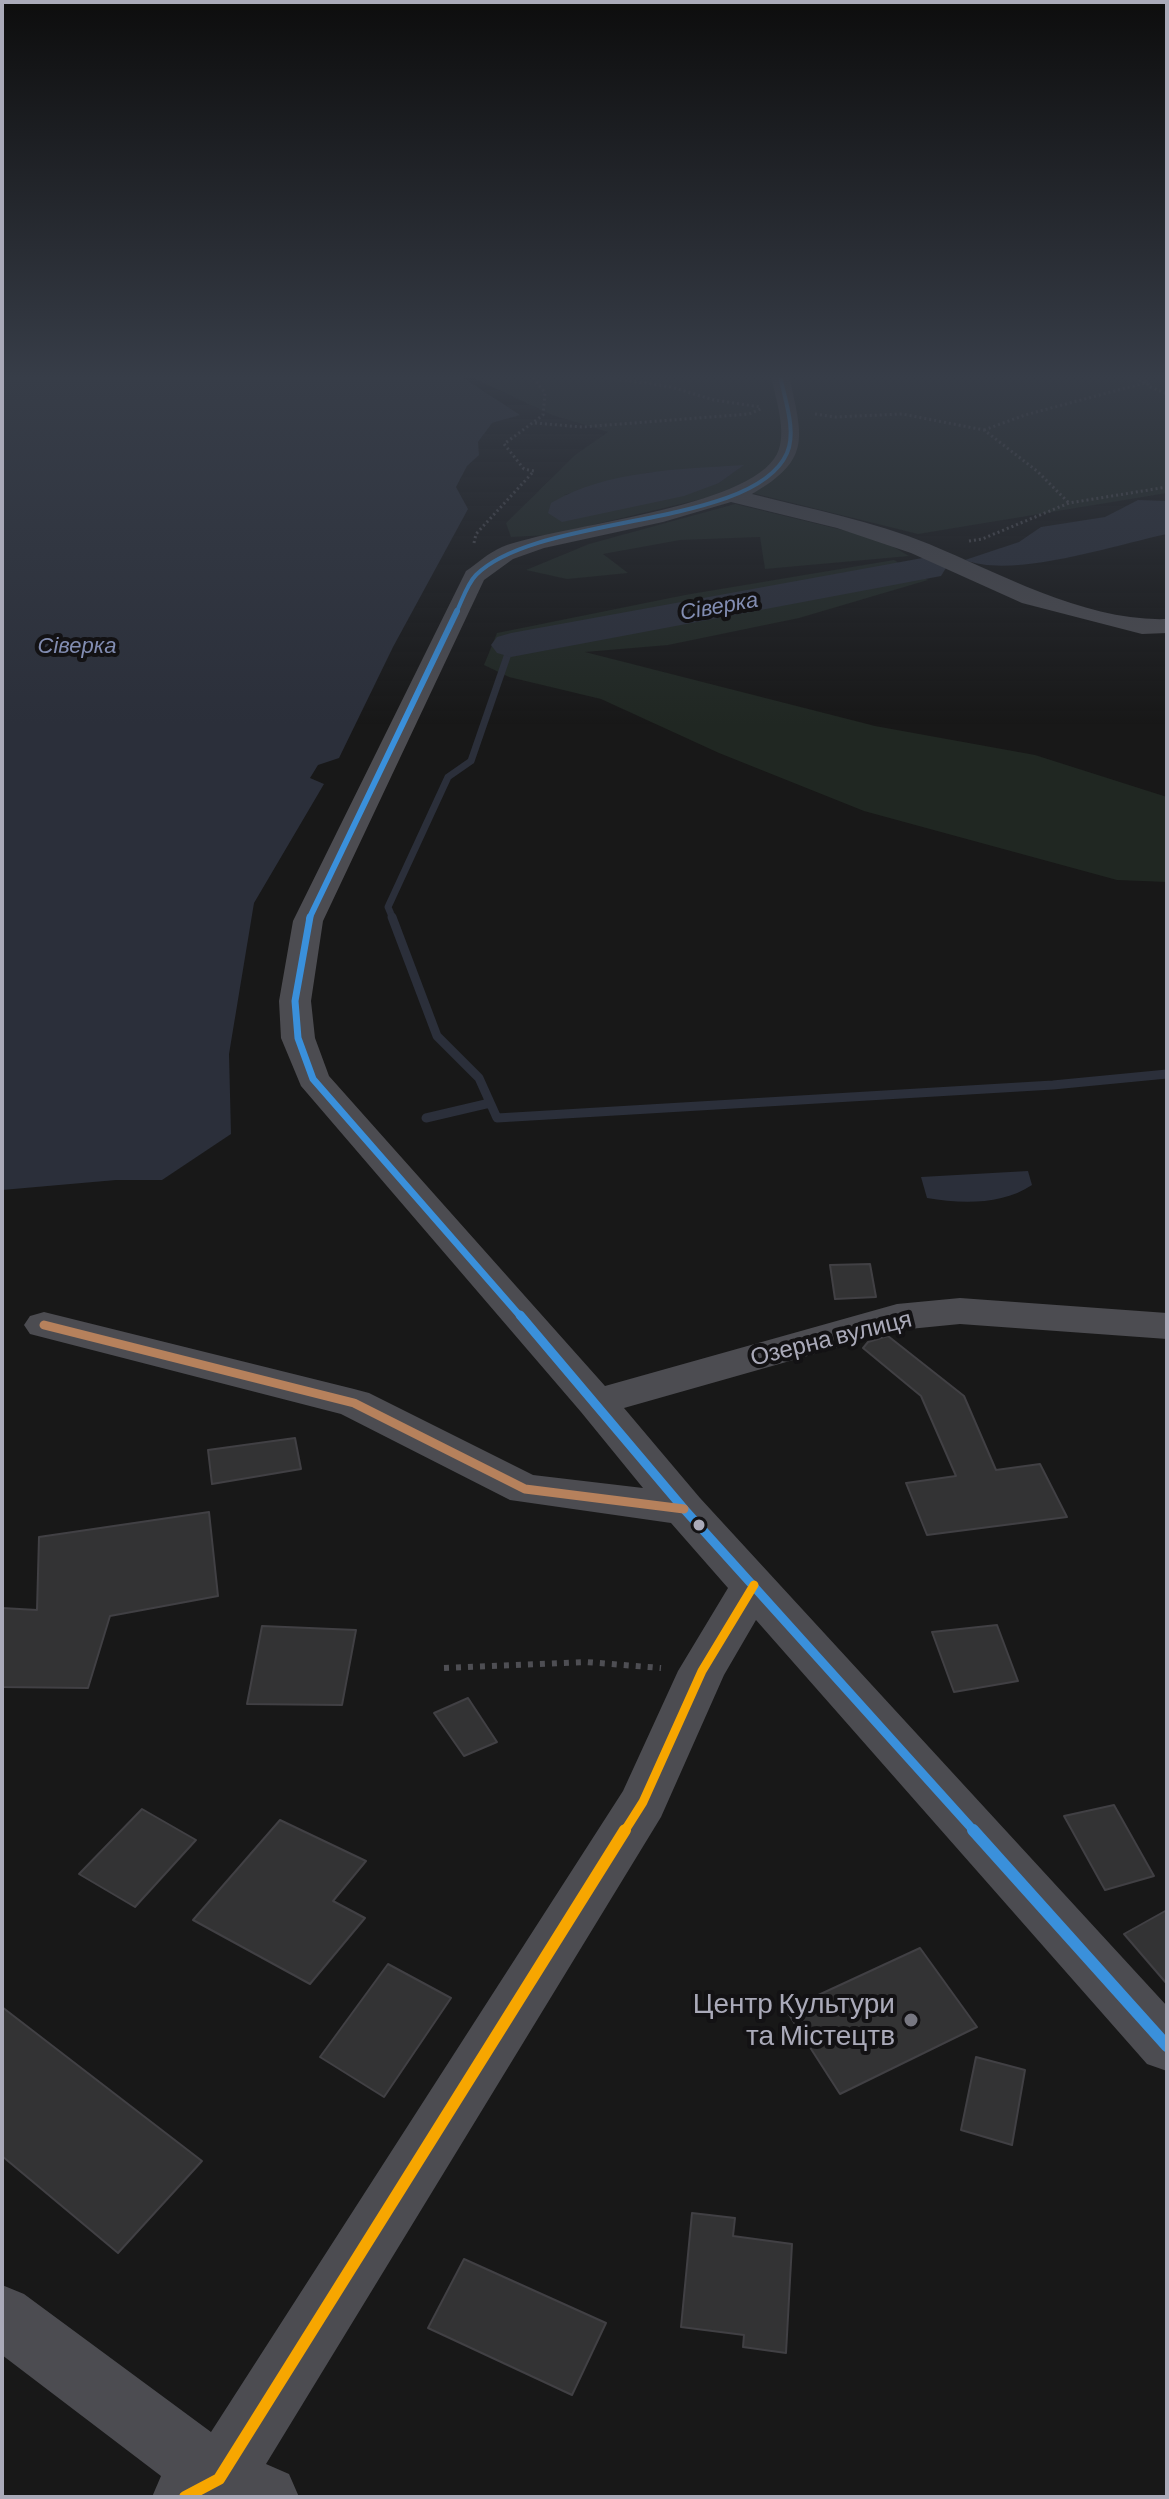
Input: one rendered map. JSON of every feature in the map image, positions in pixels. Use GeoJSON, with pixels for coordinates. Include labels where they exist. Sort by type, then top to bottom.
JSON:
{"type":"FeatureCollection","features":[{"type":"Feature","properties":{"kind":"street"},"geometry":{"type":"LineString","coordinates":[[741,492],[509,552],[474,576],[308,921],[295,1001],[298,1038],[313,1079],[596,1402],[684,1509],[1167,2046]]}},
{"type":"Feature","properties":{"kind":"street"},"geometry":{"type":"LineString","coordinates":[[732,496],[844,523],[919,548],[1030,598],[1142,627],[1167,629]]}},
{"type":"Feature","properties":{"kind":"street","name":"Озерна вулиця"},"geometry":{"type":"LineString","coordinates":[[596,1402],[897,1317],[960,1311],[1167,1326]]}},
{"type":"Feature","properties":{"kind":"street"},"geometry":{"type":"LineString","coordinates":[[44,1325],[354,1403],[525,1489],[684,1509]]}},
{"type":"Feature","properties":{"kind":"street"},"geometry":{"type":"LineString","coordinates":[[2,2316],[223,2491],[643,1802],[702,1671],[754,1585]]}},
{"type":"Feature","properties":{"kind":"path"},"geometry":{"type":"LineString","coordinates":[[474,576],[471,559],[476,534],[515,492]]}},
{"type":"Feature","properties":{"kind":"path"},"geometry":{"type":"LineString","coordinates":[[1058,492],[1069,503]]}},
{"type":"Feature","properties":{"kind":"path"},"geometry":{"type":"LineString","coordinates":[[919,548],[982,539],[1069,503],[1139,492]]}},
{"type":"Feature","properties":{"kind":"path"},"geometry":{"type":"LineString","coordinates":[[444,1668],[586,1662],[702,1671]]}},
{"type":"Feature","properties":{"kind":"shaded area"},"geometry":{"type":"Polygon","coordinates":[[[538,492],[577,492],[564,495],[608,492],[733,492],[550,535],[511,537],[506,523],[538,492]]]}},
{"type":"Feature","properties":{"kind":"shaded area"},"geometry":{"type":"Polygon","coordinates":[[[747,492],[1167,492],[1167,493],[918,534],[747,492]]]}},
{"type":"Feature","properties":{"kind":"shaded area"},"geometry":{"type":"Polygon","coordinates":[[[735,504],[880,539],[909,556],[765,569],[760,537],[680,540],[603,554],[628,573],[567,579],[526,570],[589,544],[735,504]]]}},
{"type":"Feature","properties":{"kind":"shaded area"},"geometry":{"type":"Polygon","coordinates":[[[894,560],[928,580],[799,618],[668,645],[585,652],[875,726],[1035,755],[1167,797],[1167,882],[1117,880],[864,811],[719,753],[601,699],[509,677],[484,665],[497,633],[685,595],[894,560]]]}},
{"type":"Feature","properties":{"kind":"water"},"geometry":{"type":"Polygon","coordinates":[[[2,492],[459,492],[468,509],[393,647],[339,758],[318,765],[310,778],[324,784],[254,903],[229,1054],[231,1134],[162,1180],[116,1180],[2,1190],[2,492]]]}},
{"type":"Feature","properties":{"kind":"water"},"geometry":{"type":"Polygon","coordinates":[[[573,492],[696,492],[562,522],[548,513],[551,503],[573,492]]]}},
{"type":"Feature","properties":{"kind":"water"},"geometry":{"type":"Polygon","coordinates":[[[1138,500],[1167,501],[1167,534],[1036,563],[985,565],[965,560],[1019,542],[1041,527],[1105,517],[1138,500]]]}},
{"type":"Feature","properties":{"kind":"water"},"geometry":{"type":"Polygon","coordinates":[[[1028,1171],[1032,1185],[1008,1196],[981,1201],[927,1198],[921,1177],[1028,1171]]]}},
{"type":"Feature","properties":{"kind":"building"},"geometry":{"type":"Polygon","coordinates":[[[870,1264],[876,1297],[835,1299],[830,1265],[870,1264]]]}},
{"type":"Feature","properties":{"kind":"building"},"geometry":{"type":"Polygon","coordinates":[[[888,1336],[964,1396],[996,1470],[1040,1464],[1067,1517],[927,1535],[906,1483],[956,1476],[921,1396],[863,1348],[868,1342],[888,1336]]]}},
{"type":"Feature","properties":{"kind":"building"},"geometry":{"type":"Polygon","coordinates":[[[295,1438],[301,1469],[212,1484],[208,1450],[295,1438]]]}},
{"type":"Feature","properties":{"kind":"building"},"geometry":{"type":"Polygon","coordinates":[[[209,1512],[218,1596],[110,1616],[88,1688],[2,1687],[2,1608],[37,1610],[39,1537],[209,1512]]]}},
{"type":"Feature","properties":{"kind":"building"},"geometry":{"type":"Polygon","coordinates":[[[997,1625],[1018,1681],[954,1692],[932,1632],[997,1625]]]}},
{"type":"Feature","properties":{"kind":"building"},"geometry":{"type":"Polygon","coordinates":[[[262,1626],[356,1630],[342,1705],[247,1704],[262,1626]]]}},
{"type":"Feature","properties":{"kind":"building"},"geometry":{"type":"Polygon","coordinates":[[[468,1698],[497,1742],[464,1756],[434,1713],[468,1698]]]}},
{"type":"Feature","properties":{"kind":"building"},"geometry":{"type":"Polygon","coordinates":[[[1114,1805],[1154,1876],[1105,1890],[1064,1816],[1114,1805]]]}},
{"type":"Feature","properties":{"kind":"building"},"geometry":{"type":"Polygon","coordinates":[[[142,1809],[196,1840],[135,1907],[79,1874],[142,1809]]]}},
{"type":"Feature","properties":{"kind":"building"},"geometry":{"type":"Polygon","coordinates":[[[280,1820],[366,1861],[333,1901],[365,1918],[310,1984],[193,1920],[280,1820]]]}},
{"type":"Feature","properties":{"kind":"building"},"geometry":{"type":"Polygon","coordinates":[[[1167,1910],[1167,1984],[1124,1934],[1167,1910]]]}},
{"type":"Feature","properties":{"kind":"building"},"geometry":{"type":"Polygon","coordinates":[[[920,1948],[977,2027],[840,2094],[786,2010],[920,1948]]]}},
{"type":"Feature","properties":{"kind":"building"},"geometry":{"type":"Polygon","coordinates":[[[388,1964],[451,1998],[384,2097],[320,2057],[388,1964]]]}},
{"type":"Feature","properties":{"kind":"building"},"geometry":{"type":"Polygon","coordinates":[[[2,2007],[202,2161],[118,2253],[2,2156],[2,2007]]]}},
{"type":"Feature","properties":{"kind":"building"},"geometry":{"type":"Polygon","coordinates":[[[976,2057],[1025,2070],[1012,2145],[961,2130],[976,2057]]]}},
{"type":"Feature","properties":{"kind":"building"},"geometry":{"type":"Polygon","coordinates":[[[692,2213],[735,2218],[733,2236],[792,2244],[786,2353],[743,2347],[744,2335],[681,2327],[692,2213]]]}},
{"type":"Feature","properties":{"kind":"building"},"geometry":{"type":"Polygon","coordinates":[[[464,2259],[606,2323],[572,2395],[428,2328],[464,2259]]]}},
{"type":"Feature","properties":{"kind":"waterway","name":"Сіверка"},"geometry":{"type":"LineString","coordinates":[[511,645],[928,568]]}},
{"type":"Feature","properties":{"kind":"waterway"},"geometry":{"type":"LineString","coordinates":[[393,919],[388,907],[448,777],[471,761],[511,645]]}},
{"type":"Feature","properties":{"kind":"waterway"},"geometry":{"type":"LineString","coordinates":[[392,917],[437,1036],[479,1078],[497,1118],[1053,1085],[1167,1074]]}},
{"type":"Feature","properties":{"kind":"waterway"},"geometry":{"type":"LineString","coordinates":[[426,1118],[490,1103]]}},
{"type":"Feature","properties":{"kind":"transit line"},"geometry":{"type":"LineString","coordinates":[[742,492],[663,515],[537,543],[510,552],[474,576],[308,921],[295,1001],[298,1038],[313,1079],[596,1402],[684,1509],[1167,2046]]}},
{"type":"Feature","properties":{"kind":"transit line"},"geometry":{"type":"LineString","coordinates":[[44,1325],[354,1403],[525,1489],[684,1509]]}},
{"type":"Feature","properties":{"kind":"transit line"},"geometry":{"type":"LineString","coordinates":[[185,2497],[219,2479],[332,2302],[643,1802],[702,1671],[754,1585]]}},
{"type":"Feature","properties":{"kind":"place","name":"Центр Культури та Містецтв"},"geometry":{"type":"Point","coordinates":[911,2020]}}]}
